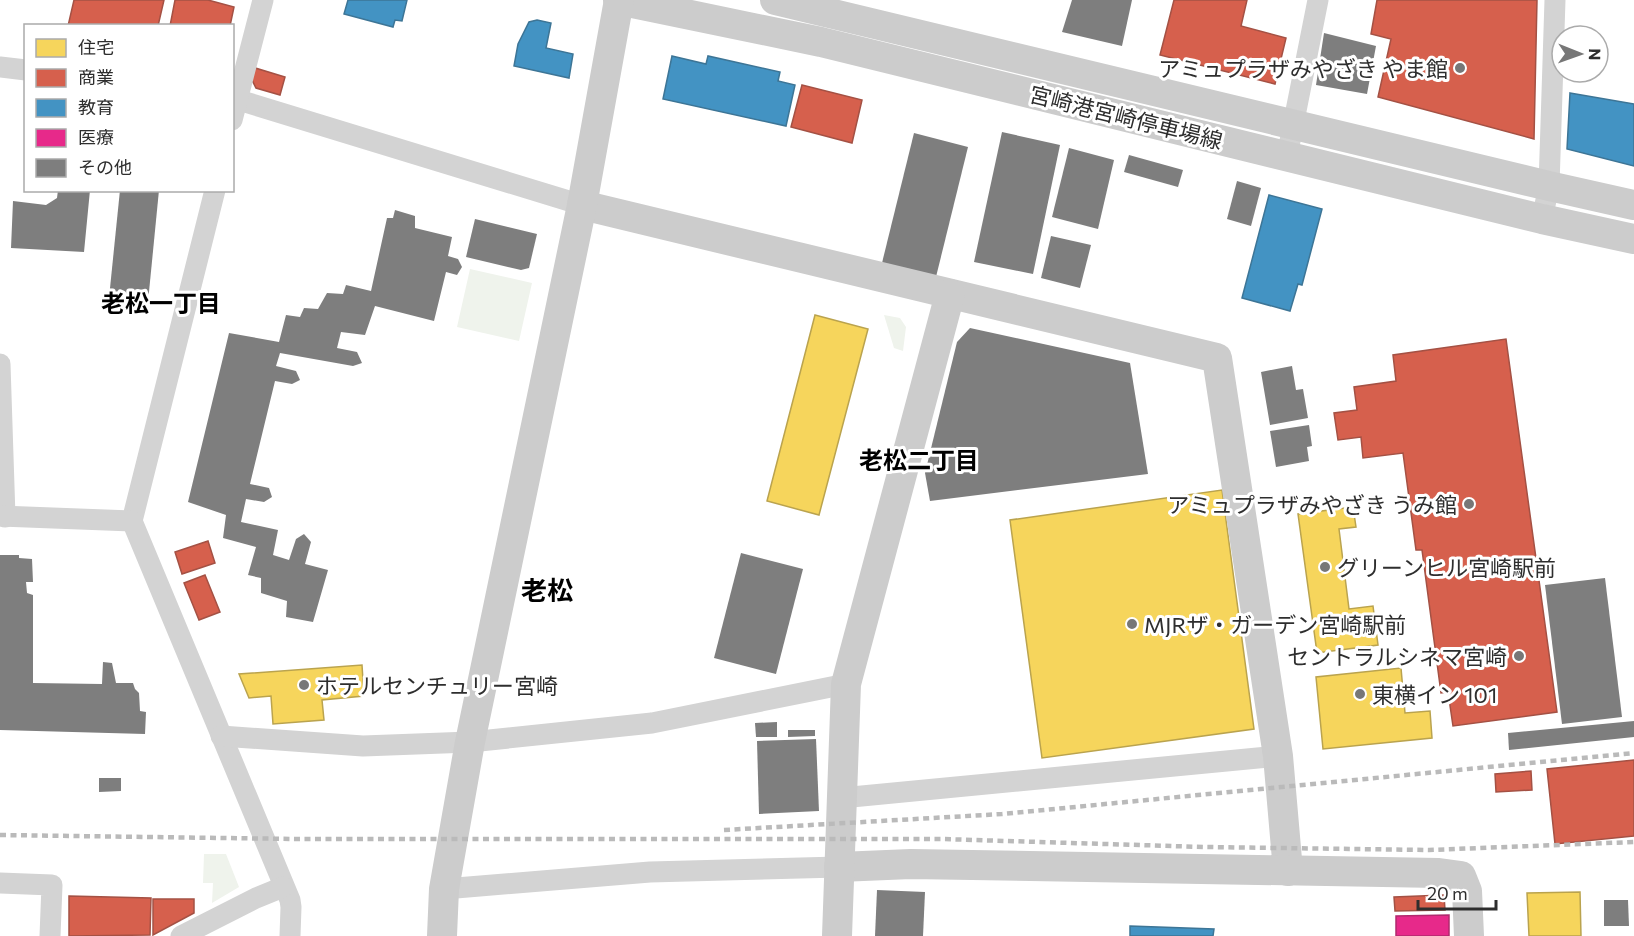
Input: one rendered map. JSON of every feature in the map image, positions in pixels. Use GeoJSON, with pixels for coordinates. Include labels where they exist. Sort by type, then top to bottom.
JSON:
{"type":"FeatureCollection","features":[{"type":"Feature","properties":{"kind":"street"},"geometry":{"type":"LineString","coordinates":[[263,0],[235,98],[582,205],[1217,358],[1278,756],[1288,871]]}},
{"type":"Feature","properties":{"kind":"street"},"geometry":{"type":"LineString","coordinates":[[442,936],[444,889],[470,742],[582,205],[619,0]]}},
{"type":"Feature","properties":{"kind":"street","name":"宮崎港宮崎停車場線"},"geometry":{"type":"LineString","coordinates":[[619,0],[821,42],[1542,219],[1634,239]]}},
{"type":"Feature","properties":{"kind":"street","name":"宮崎港宮崎停車場線"},"geometry":{"type":"LineString","coordinates":[[775,0],[834,7],[1294,123],[1634,205]]}},
{"type":"Feature","properties":{"kind":"street"},"geometry":{"type":"LineString","coordinates":[[1287,156],[1318,0]]}},
{"type":"Feature","properties":{"kind":"street"},"geometry":{"type":"LineString","coordinates":[[1542,219],[1549,186],[1555,0]]}},
{"type":"Feature","properties":{"kind":"street"},"geometry":{"type":"LineString","coordinates":[[821,42],[834,7]]}},
{"type":"Feature","properties":{"kind":"street"},"geometry":{"type":"LineString","coordinates":[[0,67],[24,70]]}},
{"type":"Feature","properties":{"kind":"street"},"geometry":{"type":"LineString","coordinates":[[214,192],[132,521],[291,907],[290,936]]}},
{"type":"Feature","properties":{"kind":"street"},"geometry":{"type":"LineString","coordinates":[[837,936],[846,684],[950,294]]}},
{"type":"Feature","properties":{"kind":"street"},"geometry":{"type":"LineString","coordinates":[[0,364],[2,517],[132,521]]}},
{"type":"Feature","properties":{"kind":"street"},"geometry":{"type":"LineString","coordinates":[[221,736],[363,746],[470,742],[652,723],[846,684]]}},
{"type":"Feature","properties":{"kind":"street"},"geometry":{"type":"LineString","coordinates":[[841,798],[1278,756]]}},
{"type":"Feature","properties":{"kind":"street"},"geometry":{"type":"LineString","coordinates":[[444,889],[650,872],[912,864],[1439,873],[1461,876],[1467,891],[1469,936]]}},
{"type":"Feature","properties":{"kind":"street"},"geometry":{"type":"LineString","coordinates":[[0,883],[52,885],[50,936]]}},
{"type":"Feature","properties":{"kind":"street"},"geometry":{"type":"LineString","coordinates":[[181,936],[283,886]]}},
{"type":"Feature","properties":{"kind":"shaded area"},"geometry":{"type":"Polygon","coordinates":[[[470,269],[532,283],[519,341],[457,327],[470,269]]]}},
{"type":"Feature","properties":{"kind":"shaded area"},"geometry":{"type":"Polygon","coordinates":[[[884,315],[900,318],[906,327],[903,351],[894,348],[884,315]]]}},
{"type":"Feature","properties":{"kind":"shaded area"},"geometry":{"type":"Polygon","coordinates":[[[204,854],[226,854],[239,887],[212,903],[213,883],[203,883],[204,854]]]}},
{"type":"Feature","properties":{"kind":"building: 住宅"},"geometry":{"type":"Polygon","coordinates":[[[815,315],[868,329],[819,515],[767,501],[815,315]]]}},
{"type":"Feature","properties":{"kind":"building: 住宅","name":"MJRザ・ガーデン宮崎駅前"},"geometry":{"type":"Polygon","coordinates":[[[1222,490],[1254,729],[1042,758],[1010,520],[1222,490]]]}},
{"type":"Feature","properties":{"kind":"building: 住宅","name":"グリーンヒル宮崎駅前"},"geometry":{"type":"Polygon","coordinates":[[[1353,507],[1356,527],[1339,529],[1349,609],[1373,606],[1378,645],[1317,653],[1298,514],[1353,507]]]}},
{"type":"Feature","properties":{"kind":"building: 住宅","name":"ホテルセンチュリー宮崎"},"geometry":{"type":"Polygon","coordinates":[[[362,665],[364,696],[322,700],[324,720],[273,724],[271,696],[249,698],[239,674],[362,665]]]}},
{"type":"Feature","properties":{"kind":"building: 住宅","name":"東横イン 101"},"geometry":{"type":"Polygon","coordinates":[[[1401,668],[1405,713],[1430,711],[1432,738],[1323,749],[1316,677],[1401,668]]]}},
{"type":"Feature","properties":{"kind":"building: 住宅"},"geometry":{"type":"Polygon","coordinates":[[[1580,892],[1581,936],[1529,936],[1527,893],[1580,892]]]}},
{"type":"Feature","properties":{"kind":"building: 商業"},"geometry":{"type":"Polygon","coordinates":[[[74,0],[164,0],[158,24],[68,24],[74,0]]]}},
{"type":"Feature","properties":{"kind":"building: 商業"},"geometry":{"type":"Polygon","coordinates":[[[175,0],[208,0],[234,7],[230,24],[170,24],[175,0]]]}},
{"type":"Feature","properties":{"kind":"building: 商業"},"geometry":{"type":"Polygon","coordinates":[[[1174,0],[1247,0],[1241,26],[1286,38],[1275,84],[1160,55],[1174,0]]]}},
{"type":"Feature","properties":{"kind":"building: 商業","name":"アミュプラザみやざき やま館"},"geometry":{"type":"Polygon","coordinates":[[[1377,0],[1537,0],[1534,139],[1378,97],[1391,39],[1371,34],[1377,0]]]}},
{"type":"Feature","properties":{"kind":"building: 商業"},"geometry":{"type":"Polygon","coordinates":[[[252,67],[285,77],[280,95],[256,88],[251,78],[252,67]]]}},
{"type":"Feature","properties":{"kind":"building: 商業"},"geometry":{"type":"Polygon","coordinates":[[[802,85],[862,100],[852,143],[791,127],[802,85]]]}},
{"type":"Feature","properties":{"kind":"building: 商業","name":"アミュプラザみやざき うみ館"},"geometry":{"type":"Polygon","coordinates":[[[1506,339],[1557,712],[1453,726],[1448,692],[1441,693],[1422,550],[1416,550],[1403,453],[1363,458],[1361,437],[1338,440],[1334,413],[1357,410],[1354,387],[1396,381],[1393,355],[1506,339]]]}},
{"type":"Feature","properties":{"kind":"building: 商業"},"geometry":{"type":"Polygon","coordinates":[[[208,541],[215,563],[182,574],[175,552],[208,541]]]}},
{"type":"Feature","properties":{"kind":"building: 商業"},"geometry":{"type":"Polygon","coordinates":[[[205,575],[220,612],[199,620],[184,583],[205,575]]]}},
{"type":"Feature","properties":{"kind":"building: 商業"},"geometry":{"type":"Polygon","coordinates":[[[1634,760],[1634,836],[1555,844],[1547,769],[1634,760]]]}},
{"type":"Feature","properties":{"kind":"building: 商業"},"geometry":{"type":"Polygon","coordinates":[[[1531,771],[1532,790],[1496,792],[1495,774],[1531,771]]]}},
{"type":"Feature","properties":{"kind":"building: 商業"},"geometry":{"type":"Polygon","coordinates":[[[1444,895],[1445,910],[1395,911],[1394,897],[1444,895]]]}},
{"type":"Feature","properties":{"kind":"building: 商業"},"geometry":{"type":"Polygon","coordinates":[[[69,896],[151,898],[150,935],[69,936],[69,896]]]}},
{"type":"Feature","properties":{"kind":"building: 商業"},"geometry":{"type":"Polygon","coordinates":[[[153,899],[194,899],[194,913],[153,935],[153,899]]]}},
{"type":"Feature","properties":{"kind":"building: 教育"},"geometry":{"type":"Polygon","coordinates":[[[348,0],[407,0],[402,21],[395,20],[393,27],[344,14],[348,0]]]}},
{"type":"Feature","properties":{"kind":"building: 教育"},"geometry":{"type":"Polygon","coordinates":[[[537,20],[551,23],[546,48],[573,54],[569,78],[514,66],[518,44],[529,22],[537,20]]]}},
{"type":"Feature","properties":{"kind":"building: 教育"},"geometry":{"type":"Polygon","coordinates":[[[672,56],[706,64],[708,56],[780,72],[778,81],[795,85],[786,126],[663,99],[672,56]]]}},
{"type":"Feature","properties":{"kind":"building: 教育"},"geometry":{"type":"Polygon","coordinates":[[[1570,93],[1634,104],[1634,166],[1567,149],[1570,93]]]}},
{"type":"Feature","properties":{"kind":"building: 教育"},"geometry":{"type":"Polygon","coordinates":[[[1269,195],[1322,209],[1302,285],[1298,284],[1290,311],[1242,298],[1269,195]]]}},
{"type":"Feature","properties":{"kind":"building: 教育"},"geometry":{"type":"Polygon","coordinates":[[[1130,926],[1214,929],[1213,936],[1130,936],[1130,926]]]}},
{"type":"Feature","properties":{"kind":"building: 医療"},"geometry":{"type":"Polygon","coordinates":[[[1449,915],[1449,936],[1396,936],[1396,916],[1449,915]]]}},
{"type":"Feature","properties":{"kind":"building: その他"},"geometry":{"type":"Polygon","coordinates":[[[1072,0],[1132,0],[1122,46],[1062,32],[1072,0]]]}},
{"type":"Feature","properties":{"kind":"building: その他"},"geometry":{"type":"Polygon","coordinates":[[[1324,33],[1376,46],[1367,94],[1316,85],[1324,33]]]}},
{"type":"Feature","properties":{"kind":"building: その他"},"geometry":{"type":"Polygon","coordinates":[[[1002,132],[1060,145],[1033,274],[974,262],[1002,132]]]}},
{"type":"Feature","properties":{"kind":"building: その他"},"geometry":{"type":"Polygon","coordinates":[[[914,133],[968,147],[935,281],[881,267],[914,133]]]}},
{"type":"Feature","properties":{"kind":"building: その他"},"geometry":{"type":"Polygon","coordinates":[[[1069,148],[1114,160],[1098,229],[1052,217],[1069,148]]]}},
{"type":"Feature","properties":{"kind":"building: その他"},"geometry":{"type":"Polygon","coordinates":[[[1129,155],[1183,170],[1178,187],[1124,172],[1129,155]]]}},
{"type":"Feature","properties":{"kind":"building: その他"},"geometry":{"type":"Polygon","coordinates":[[[1237,181],[1261,188],[1251,226],[1227,219],[1237,181]]]}},
{"type":"Feature","properties":{"kind":"building: その他"},"geometry":{"type":"Polygon","coordinates":[[[58,192],[90,192],[84,252],[11,248],[13,201],[46,205],[57,198],[58,192]]]}},
{"type":"Feature","properties":{"kind":"building: その他"},"geometry":{"type":"Polygon","coordinates":[[[120,192],[159,192],[148,302],[109,298],[120,192]]]}},
{"type":"Feature","properties":{"kind":"building: その他"},"geometry":{"type":"Polygon","coordinates":[[[395,210],[415,216],[415,228],[452,237],[448,256],[458,259],[462,267],[457,275],[446,272],[434,321],[375,306],[365,335],[341,332],[337,348],[357,352],[362,363],[353,366],[280,353],[276,366],[296,371],[300,380],[292,384],[275,381],[250,484],[269,488],[272,497],[264,502],[246,499],[241,522],[278,530],[273,555],[289,560],[296,539],[304,534],[311,542],[305,564],[328,570],[313,622],[286,617],[287,601],[261,593],[261,578],[248,575],[256,547],[223,538],[226,515],[188,502],[229,333],[279,342],[286,315],[300,317],[304,308],[318,309],[327,293],[343,294],[346,285],[371,291],[387,218],[393,218],[395,210]]]}},
{"type":"Feature","properties":{"kind":"building: その他"},"geometry":{"type":"Polygon","coordinates":[[[475,219],[537,234],[529,268],[521,270],[466,257],[475,219]]]}},
{"type":"Feature","properties":{"kind":"building: その他"},"geometry":{"type":"Polygon","coordinates":[[[1051,236],[1091,245],[1080,288],[1041,278],[1051,236]]]}},
{"type":"Feature","properties":{"kind":"building: その他"},"geometry":{"type":"Polygon","coordinates":[[[970,328],[1130,363],[1148,474],[930,501],[925,473],[957,342],[970,328]]]}},
{"type":"Feature","properties":{"kind":"building: その他"},"geometry":{"type":"Polygon","coordinates":[[[1292,366],[1296,390],[1303,389],[1308,418],[1270,425],[1261,372],[1292,366]]]}},
{"type":"Feature","properties":{"kind":"building: その他"},"geometry":{"type":"Polygon","coordinates":[[[1309,425],[1312,446],[1307,447],[1309,461],[1276,467],[1270,431],[1309,425]]]}},
{"type":"Feature","properties":{"kind":"building: その他"},"geometry":{"type":"Polygon","coordinates":[[[741,553],[803,569],[776,674],[714,658],[741,553]]]}},
{"type":"Feature","properties":{"kind":"building: その他"},"geometry":{"type":"Polygon","coordinates":[[[0,555],[19,555],[19,558],[32,559],[33,582],[26,582],[27,593],[33,595],[33,683],[102,684],[103,662],[112,663],[116,683],[133,683],[139,693],[140,711],[146,712],[145,734],[0,730],[0,555]]]}},
{"type":"Feature","properties":{"kind":"building: その他"},"geometry":{"type":"Polygon","coordinates":[[[1605,578],[1622,717],[1562,724],[1545,585],[1605,578]]]}},
{"type":"Feature","properties":{"kind":"building: その他"},"geometry":{"type":"Polygon","coordinates":[[[1634,721],[1634,737],[1509,750],[1508,733],[1634,721]]]}},
{"type":"Feature","properties":{"kind":"building: その他"},"geometry":{"type":"Polygon","coordinates":[[[777,722],[777,737],[756,737],[755,723],[777,722]]]}},
{"type":"Feature","properties":{"kind":"building: その他"},"geometry":{"type":"Polygon","coordinates":[[[788,730],[815,730],[815,736],[788,737],[788,730]]]}},
{"type":"Feature","properties":{"kind":"building: その他"},"geometry":{"type":"Polygon","coordinates":[[[816,739],[819,811],[759,814],[757,741],[816,739]]]}},
{"type":"Feature","properties":{"kind":"building: その他"},"geometry":{"type":"Polygon","coordinates":[[[99,778],[121,778],[121,791],[99,792],[99,778]]]}},
{"type":"Feature","properties":{"kind":"building: その他"},"geometry":{"type":"Polygon","coordinates":[[[877,890],[925,892],[923,936],[875,936],[877,890]]]}},
{"type":"Feature","properties":{"kind":"building: その他"},"geometry":{"type":"Polygon","coordinates":[[[1604,900],[1628,900],[1629,926],[1604,926],[1604,900]]]}},
{"type":"Feature","properties":{"kind":"railway"},"geometry":{"type":"LineString","coordinates":[[724,830],[1002,814],[1634,753]]}},
{"type":"Feature","properties":{"kind":"railway"},"geometry":{"type":"LineString","coordinates":[[0,835],[297,839],[941,839],[1204,847],[1429,850],[1634,842]]}},
{"type":"Feature","properties":{"kind":"place","name":"アミュプラザみやざき やま館"},"geometry":{"type":"Point","coordinates":[1460,68]}},
{"type":"Feature","properties":{"kind":"place","name":"アミュプラザみやざき うみ館"},"geometry":{"type":"Point","coordinates":[1469,504]}},
{"type":"Feature","properties":{"kind":"place","name":"グリーンヒル宮崎駅前"},"geometry":{"type":"Point","coordinates":[1325,567]}},
{"type":"Feature","properties":{"kind":"place","name":"MJRザ・ガーデン宮崎駅前"},"geometry":{"type":"Point","coordinates":[1132,624]}},
{"type":"Feature","properties":{"kind":"place","name":"セントラルシネマ宮崎"},"geometry":{"type":"Point","coordinates":[1519,656]}},
{"type":"Feature","properties":{"kind":"place","name":"ホテルセンチュリー宮崎"},"geometry":{"type":"Point","coordinates":[304,685]}},
{"type":"Feature","properties":{"kind":"place","name":"東横イン 101"},"geometry":{"type":"Point","coordinates":[1360,694]}},
{"type":"Feature","properties":{"kind":"district","name":"老松一丁目"},"geometry":{"type":"Point","coordinates":[161,302]}},
{"type":"Feature","properties":{"kind":"district","name":"老松二丁目"},"geometry":{"type":"Point","coordinates":[919,459]}},
{"type":"Feature","properties":{"kind":"district","name":"老松"},"geometry":{"type":"Point","coordinates":[547,589]}}]}
